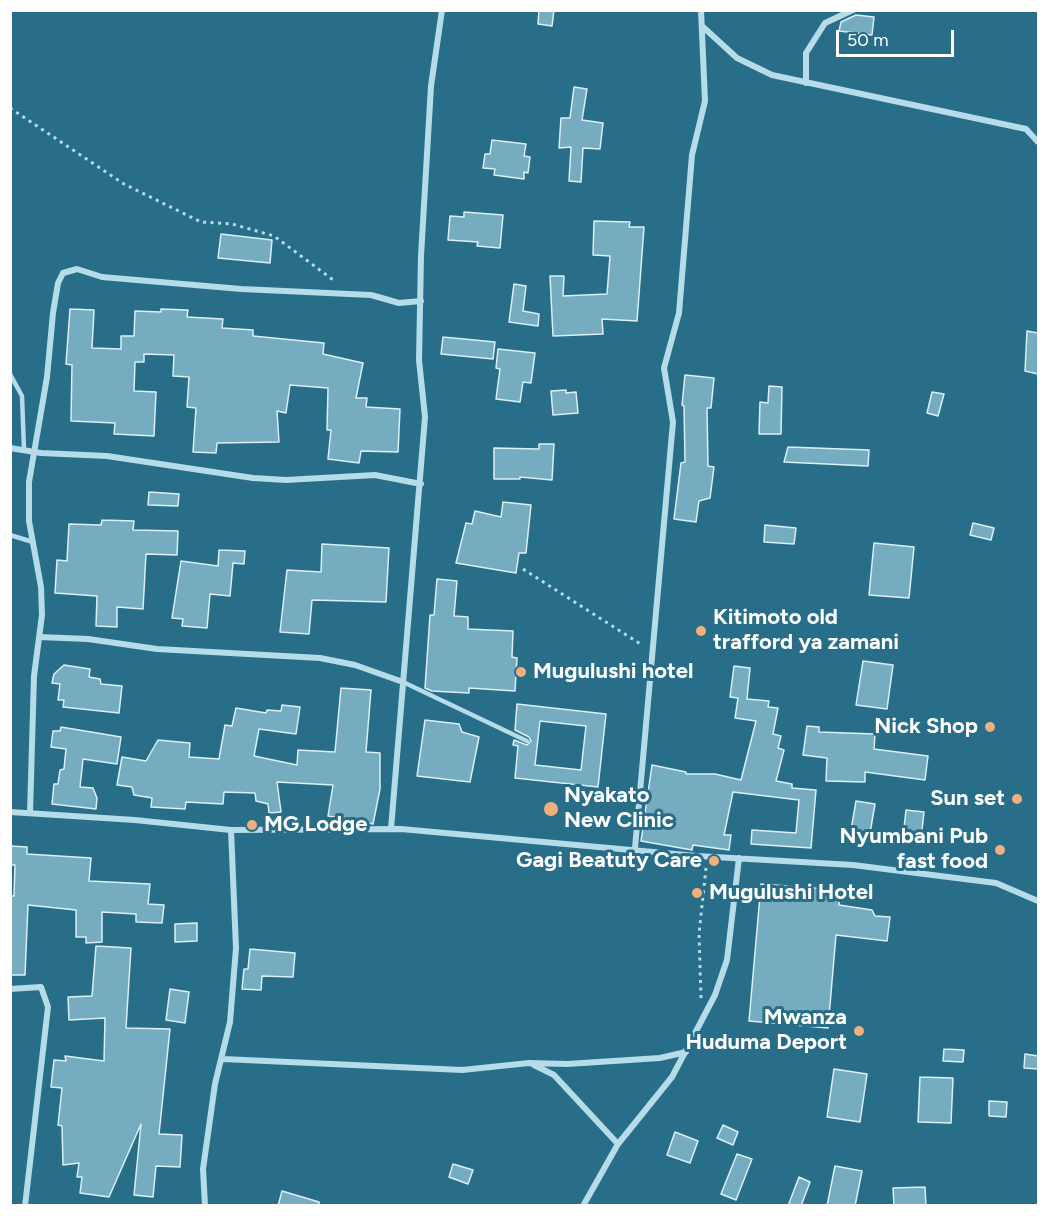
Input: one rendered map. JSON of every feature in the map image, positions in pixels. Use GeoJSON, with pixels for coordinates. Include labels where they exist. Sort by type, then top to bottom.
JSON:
{"type":"FeatureCollection","features":[{"type":"Feature","properties":{"kind":"street"},"geometry":{"type":"LineString","coordinates":[[391,829],[421,484],[425,417],[419,360],[421,301],[431,86],[442,10]]}},
{"type":"Feature","properties":{"kind":"street"},"geometry":{"type":"LineString","coordinates":[[636,848],[673,422],[664,368],[679,313],[692,155],[705,101],[701,10]]}},
{"type":"Feature","properties":{"kind":"street"},"geometry":{"type":"LineString","coordinates":[[806,83],[806,53],[825,23],[854,10]]}},
{"type":"Feature","properties":{"kind":"street"},"geometry":{"type":"LineString","coordinates":[[702,26],[737,58],[772,75],[1026,129],[1038,141]]}},
{"type":"Feature","properties":{"kind":"street"},"geometry":{"type":"LineString","coordinates":[[30,813],[33,705],[42,602],[28,499],[47,377],[58,283],[63,273],[70,269],[112,278],[252,290],[371,295],[399,303],[421,301]]}},
{"type":"Feature","properties":{"kind":"street"},"geometry":{"type":"LineString","coordinates":[[10,448],[34,452],[107,456],[253,478],[286,480],[375,475],[421,484]]}},
{"type":"Feature","properties":{"kind":"street"},"geometry":{"type":"LineString","coordinates":[[39,637],[88,639],[157,649],[320,658],[355,665],[404,682]]}},
{"type":"Feature","properties":{"kind":"street"},"geometry":{"type":"LineString","coordinates":[[10,812],[231,830],[391,829],[636,848],[707,856],[853,865],[996,883],[1038,900]]}},
{"type":"Feature","properties":{"kind":"street"},"geometry":{"type":"LineString","coordinates":[[205,1206],[203,1169],[215,1084],[223,1059],[230,1022],[236,948],[231,830]]}},
{"type":"Feature","properties":{"kind":"street"},"geometry":{"type":"LineString","coordinates":[[583,1206],[618,1144],[672,1077],[724,975],[739,858]]}},
{"type":"Feature","properties":{"kind":"street"},"geometry":{"type":"LineString","coordinates":[[10,989],[41,987],[48,1007],[25,1206]]}},
{"type":"Feature","properties":{"kind":"street"},"geometry":{"type":"LineString","coordinates":[[223,1059],[462,1070],[529,1063],[567,1064],[660,1058],[686,1052]]}},
{"type":"Feature","properties":{"kind":"street"},"geometry":{"type":"LineString","coordinates":[[529,1063],[555,1075],[618,1144]]}},
{"type":"Feature","properties":{"kind":"lane"},"geometry":{"type":"LineString","coordinates":[[10,374],[22,396],[24,449]]}},
{"type":"Feature","properties":{"kind":"lane"},"geometry":{"type":"LineString","coordinates":[[10,535],[33,542]]}},
{"type":"Feature","properties":{"kind":"lane"},"geometry":{"type":"LineString","coordinates":[[404,682],[527,741]]}},
{"type":"Feature","properties":{"kind":"path"},"geometry":{"type":"LineString","coordinates":[[10,108],[124,184],[201,222],[232,224],[274,236],[337,283]]}},
{"type":"Feature","properties":{"kind":"path"},"geometry":{"type":"LineString","coordinates":[[523,569],[621,630],[653,654]]}},
{"type":"Feature","properties":{"kind":"path"},"geometry":{"type":"LineString","coordinates":[[703,1018],[699,934],[707,856]]}},
{"type":"Feature","properties":{"kind":"building"},"geometry":{"type":"Polygon","coordinates":[[[539,10],[554,10],[552,26],[538,24],[539,10]]]}},
{"type":"Feature","properties":{"kind":"building"},"geometry":{"type":"Polygon","coordinates":[[[856,15],[874,17],[872,35],[839,31],[841,22],[856,15]]]}},
{"type":"Feature","properties":{"kind":"building"},"geometry":{"type":"Polygon","coordinates":[[[574,87],[587,89],[582,120],[603,123],[600,149],[583,148],[581,182],[569,181],[571,147],[559,148],[561,118],[570,118],[574,87]]]}},
{"type":"Feature","properties":{"kind":"building"},"geometry":{"type":"Polygon","coordinates":[[[492,140],[526,144],[524,156],[530,157],[528,173],[524,172],[524,179],[494,175],[495,169],[483,168],[485,154],[490,154],[492,140]]]}},
{"type":"Feature","properties":{"kind":"building"},"geometry":{"type":"Polygon","coordinates":[[[464,212],[503,215],[500,248],[477,246],[478,242],[448,240],[450,216],[464,217],[464,212]]]}},
{"type":"Feature","properties":{"kind":"building"},"geometry":{"type":"Polygon","coordinates":[[[594,221],[630,222],[629,227],[644,227],[637,321],[602,319],[603,334],[553,336],[550,276],[564,276],[563,296],[607,294],[610,256],[593,255],[594,221]]]}},
{"type":"Feature","properties":{"kind":"building"},"geometry":{"type":"Polygon","coordinates":[[[221,234],[272,240],[270,263],[218,258],[221,234]]]}},
{"type":"Feature","properties":{"kind":"building"},"geometry":{"type":"Polygon","coordinates":[[[514,284],[526,286],[523,311],[539,314],[538,326],[509,322],[514,284]]]}},
{"type":"Feature","properties":{"kind":"building"},"geometry":{"type":"Polygon","coordinates":[[[70,309],[94,310],[92,348],[121,349],[121,336],[134,336],[135,311],[161,312],[161,309],[188,310],[187,317],[223,319],[222,328],[253,330],[253,336],[324,343],[323,354],[363,363],[356,398],[367,398],[366,407],[400,409],[398,452],[361,451],[359,463],[328,459],[331,430],[327,430],[328,388],[290,385],[286,413],[277,411],[279,442],[217,443],[216,453],[193,452],[196,408],[187,407],[189,377],[173,376],[174,355],[144,354],[144,362],[135,362],[134,391],[156,392],[154,436],[114,434],[115,423],[71,421],[72,365],[66,364],[70,309]]]}},
{"type":"Feature","properties":{"kind":"building"},"geometry":{"type":"Polygon","coordinates":[[[1027,331],[1038,333],[1038,374],[1025,371],[1027,331]]]}},
{"type":"Feature","properties":{"kind":"building"},"geometry":{"type":"Polygon","coordinates":[[[443,337],[495,342],[493,359],[441,354],[443,337]]]}},
{"type":"Feature","properties":{"kind":"building"},"geometry":{"type":"Polygon","coordinates":[[[498,349],[535,353],[531,383],[523,382],[520,402],[496,399],[500,369],[496,368],[498,349]]]}},
{"type":"Feature","properties":{"kind":"building"},"geometry":{"type":"Polygon","coordinates":[[[685,375],[714,378],[711,408],[707,408],[708,466],[714,467],[710,498],[699,501],[696,522],[674,519],[681,463],[685,462],[684,406],[682,405],[685,375]]]}},
{"type":"Feature","properties":{"kind":"building"},"geometry":{"type":"Polygon","coordinates":[[[769,386],[782,387],[781,434],[759,434],[760,402],[768,403],[769,386]]]}},
{"type":"Feature","properties":{"kind":"building"},"geometry":{"type":"Polygon","coordinates":[[[566,390],[566,393],[576,392],[578,413],[553,415],[551,391],[566,390]]]}},
{"type":"Feature","properties":{"kind":"building"},"geometry":{"type":"Polygon","coordinates":[[[932,392],[944,394],[938,416],[927,413],[932,392]]]}},
{"type":"Feature","properties":{"kind":"building"},"geometry":{"type":"Polygon","coordinates":[[[539,444],[554,444],[552,480],[520,477],[520,479],[494,479],[494,448],[539,449],[539,444]]]}},
{"type":"Feature","properties":{"kind":"building"},"geometry":{"type":"Polygon","coordinates":[[[788,447],[869,450],[868,466],[784,462],[788,447]]]}},
{"type":"Feature","properties":{"kind":"building"},"geometry":{"type":"Polygon","coordinates":[[[149,492],[179,494],[178,506],[148,505],[149,492]]]}},
{"type":"Feature","properties":{"kind":"building"},"geometry":{"type":"Polygon","coordinates":[[[503,502],[531,505],[526,553],[519,553],[516,573],[456,563],[466,523],[472,524],[475,511],[501,517],[503,502]]]}},
{"type":"Feature","properties":{"kind":"building"},"geometry":{"type":"Polygon","coordinates":[[[102,520],[134,521],[133,530],[178,531],[177,555],[146,554],[143,609],[117,607],[117,627],[96,626],[97,596],[55,593],[57,560],[67,561],[69,524],[101,525],[102,520]]]}},
{"type":"Feature","properties":{"kind":"building"},"geometry":{"type":"Polygon","coordinates":[[[973,523],[994,528],[991,540],[970,535],[973,523]]]}},
{"type":"Feature","properties":{"kind":"building"},"geometry":{"type":"Polygon","coordinates":[[[765,525],[796,528],[794,544],[764,542],[765,525]]]}},
{"type":"Feature","properties":{"kind":"building"},"geometry":{"type":"Polygon","coordinates":[[[874,543],[914,547],[909,598],[869,595],[874,543]]]}},
{"type":"Feature","properties":{"kind":"building"},"geometry":{"type":"Polygon","coordinates":[[[322,544],[389,548],[386,602],[312,600],[309,634],[280,632],[287,570],[321,572],[322,544]]]}},
{"type":"Feature","properties":{"kind":"building"},"geometry":{"type":"Polygon","coordinates":[[[219,550],[245,551],[244,564],[233,563],[230,596],[210,594],[207,628],[182,626],[183,619],[172,618],[181,561],[218,566],[219,550]]]}},
{"type":"Feature","properties":{"kind":"building"},"geometry":{"type":"Polygon","coordinates":[[[437,579],[457,581],[454,616],[468,617],[468,629],[513,631],[512,657],[517,658],[515,691],[469,688],[469,693],[432,691],[425,688],[430,615],[434,615],[437,579]]]}},
{"type":"Feature","properties":{"kind":"building"},"geometry":{"type":"Polygon","coordinates":[[[863,661],[893,665],[887,709],[856,705],[863,661]]]}},
{"type":"Feature","properties":{"kind":"building"},"geometry":{"type":"Polygon","coordinates":[[[64,665],[90,669],[89,677],[100,679],[101,684],[122,686],[119,713],[63,707],[64,700],[58,700],[60,684],[52,683],[54,674],[64,665]]]}},
{"type":"Feature","properties":{"kind":"building"},"geometry":{"type":"Polygon","coordinates":[[[734,666],[750,668],[747,699],[769,701],[768,707],[778,708],[773,734],[781,736],[778,748],[784,750],[776,781],[792,784],[792,788],[816,790],[811,848],[751,844],[752,830],[796,833],[799,800],[733,792],[724,835],[731,835],[729,850],[693,845],[692,850],[641,841],[652,765],[686,772],[686,774],[715,774],[741,780],[756,721],[735,718],[738,698],[730,697],[734,666]]]}},
{"type":"Feature","properties":{"kind":"building"},"geometry":{"type":"Polygon","coordinates":[[[341,688],[371,690],[366,752],[380,753],[380,789],[373,824],[328,816],[333,785],[277,782],[281,812],[269,813],[268,804],[256,801],[255,793],[224,792],[223,804],[186,802],[185,809],[151,807],[152,798],[134,795],[132,787],[117,785],[122,757],[146,761],[158,740],[190,743],[189,757],[219,759],[225,725],[232,726],[236,708],[266,713],[267,710],[281,711],[282,705],[300,707],[296,734],[259,729],[254,756],[297,765],[298,750],[335,752],[341,688]]]}},
{"type":"Feature","properties":{"kind":"building"},"geometry":{"type":"Polygon","coordinates":[[[517,704],[606,714],[598,787],[515,778],[518,746],[513,745],[514,740],[527,745],[531,741],[529,737],[515,730],[517,704]],[[540,721],[535,765],[581,770],[586,726],[540,721]]]}},
{"type":"Feature","properties":{"kind":"building"},"geometry":{"type":"Polygon","coordinates":[[[425,720],[459,724],[462,732],[479,737],[470,782],[417,776],[425,720]]]}},
{"type":"Feature","properties":{"kind":"building"},"geometry":{"type":"Polygon","coordinates":[[[807,726],[819,727],[819,732],[875,734],[874,749],[928,756],[925,780],[865,772],[865,782],[826,781],[827,758],[803,755],[807,726]]]}},
{"type":"Feature","properties":{"kind":"building"},"geometry":{"type":"Polygon","coordinates":[[[61,727],[121,737],[117,764],[83,759],[80,787],[93,788],[97,798],[96,809],[52,804],[54,784],[58,784],[60,770],[64,769],[66,749],[51,747],[53,731],[60,731],[61,727]]]}},
{"type":"Feature","properties":{"kind":"building"},"geometry":{"type":"Polygon","coordinates":[[[856,801],[875,804],[869,839],[850,836],[856,801]]]}},
{"type":"Feature","properties":{"kind":"building"},"geometry":{"type":"Polygon","coordinates":[[[906,810],[924,812],[921,839],[903,837],[906,810]]]}},
{"type":"Feature","properties":{"kind":"building"},"geometry":{"type":"Polygon","coordinates":[[[10,846],[27,847],[27,854],[91,858],[89,881],[150,884],[148,904],[164,905],[162,923],[136,922],[136,914],[102,912],[102,942],[86,943],[86,937],[76,937],[76,910],[28,905],[25,975],[10,975],[10,896],[14,896],[15,865],[10,865],[10,846]]]}},
{"type":"Feature","properties":{"kind":"building"},"geometry":{"type":"Polygon","coordinates":[[[761,884],[840,890],[839,905],[872,910],[875,916],[890,917],[887,941],[836,935],[828,1028],[749,1021],[761,884]]]}},
{"type":"Feature","properties":{"kind":"building"},"geometry":{"type":"Polygon","coordinates":[[[197,923],[197,941],[175,942],[175,924],[197,923]]]}},
{"type":"Feature","properties":{"kind":"building"},"geometry":{"type":"Polygon","coordinates":[[[96,946],[131,948],[126,1028],[170,1029],[159,1134],[182,1135],[180,1167],[156,1166],[153,1197],[134,1195],[141,1124],[109,1197],[80,1193],[82,1177],[77,1177],[79,1163],[63,1165],[62,1126],[58,1125],[62,1088],[51,1087],[54,1060],[66,1061],[65,1056],[104,1061],[105,1018],[69,1020],[68,997],[92,996],[96,946]]]}},
{"type":"Feature","properties":{"kind":"building"},"geometry":{"type":"Polygon","coordinates":[[[250,949],[295,953],[293,977],[262,976],[261,990],[242,989],[244,969],[248,969],[250,949]]]}},
{"type":"Feature","properties":{"kind":"building"},"geometry":{"type":"Polygon","coordinates":[[[170,989],[189,992],[185,1023],[166,1020],[170,989]]]}},
{"type":"Feature","properties":{"kind":"building"},"geometry":{"type":"Polygon","coordinates":[[[944,1049],[964,1050],[963,1062],[943,1061],[944,1049]]]}},
{"type":"Feature","properties":{"kind":"building"},"geometry":{"type":"Polygon","coordinates":[[[1025,1054],[1038,1056],[1038,1069],[1024,1068],[1025,1054]]]}},
{"type":"Feature","properties":{"kind":"building"},"geometry":{"type":"Polygon","coordinates":[[[834,1069],[867,1074],[860,1122],[827,1117],[834,1069]]]}},
{"type":"Feature","properties":{"kind":"building"},"geometry":{"type":"Polygon","coordinates":[[[920,1077],[953,1078],[951,1123],[918,1122],[920,1077]]]}},
{"type":"Feature","properties":{"kind":"building"},"geometry":{"type":"Polygon","coordinates":[[[989,1101],[1007,1102],[1006,1117],[989,1116],[989,1101]]]}},
{"type":"Feature","properties":{"kind":"building"},"geometry":{"type":"Polygon","coordinates":[[[723,1125],[738,1132],[733,1145],[717,1138],[723,1125]]]}},
{"type":"Feature","properties":{"kind":"building"},"geometry":{"type":"Polygon","coordinates":[[[675,1132],[698,1141],[690,1163],[667,1155],[675,1132]]]}},
{"type":"Feature","properties":{"kind":"building"},"geometry":{"type":"Polygon","coordinates":[[[737,1154],[752,1159],[736,1200],[721,1194],[737,1154]]]}},
{"type":"Feature","properties":{"kind":"building"},"geometry":{"type":"Polygon","coordinates":[[[453,1164],[473,1170],[468,1184],[449,1177],[453,1164]]]}},
{"type":"Feature","properties":{"kind":"building"},"geometry":{"type":"Polygon","coordinates":[[[835,1166],[862,1171],[855,1206],[827,1206],[835,1166]]]}},
{"type":"Feature","properties":{"kind":"building"},"geometry":{"type":"Polygon","coordinates":[[[799,1177],[810,1182],[801,1206],[788,1206],[799,1177]]]}},
{"type":"Feature","properties":{"kind":"building"},"geometry":{"type":"Polygon","coordinates":[[[925,1187],[926,1206],[894,1206],[893,1188],[925,1187]]]}},
{"type":"Feature","properties":{"kind":"building"},"geometry":{"type":"Polygon","coordinates":[[[282,1191],[319,1202],[319,1206],[278,1206],[282,1191]]]}},
{"type":"Feature","properties":{"kind":"place","name":"Kitimoto old trafford ya zamani"},"geometry":{"type":"Point","coordinates":[701,631]}},
{"type":"Feature","properties":{"kind":"place","name":"Mugulushi hotel"},"geometry":{"type":"Point","coordinates":[521,672]}},
{"type":"Feature","properties":{"kind":"place","name":"Nick Shop"},"geometry":{"type":"Point","coordinates":[990,727]}},
{"type":"Feature","properties":{"kind":"place","name":"Sun set"},"geometry":{"type":"Point","coordinates":[1017,799]}},
{"type":"Feature","properties":{"kind":"place","name":"Nyakato New Clinic"},"geometry":{"type":"Point","coordinates":[551,809]}},
{"type":"Feature","properties":{"kind":"place","name":"MG Lodge"},"geometry":{"type":"Point","coordinates":[252,825]}},
{"type":"Feature","properties":{"kind":"place","name":"Nyumbani Pub fast food"},"geometry":{"type":"Point","coordinates":[1000,850]}},
{"type":"Feature","properties":{"kind":"place","name":"Gagi Beatuty Care"},"geometry":{"type":"Point","coordinates":[714,861]}},
{"type":"Feature","properties":{"kind":"place","name":"Mugulushi Hotel"},"geometry":{"type":"Point","coordinates":[697,893]}},
{"type":"Feature","properties":{"kind":"place","name":"Mwanza Huduma Deport"},"geometry":{"type":"Point","coordinates":[859,1031]}}]}
